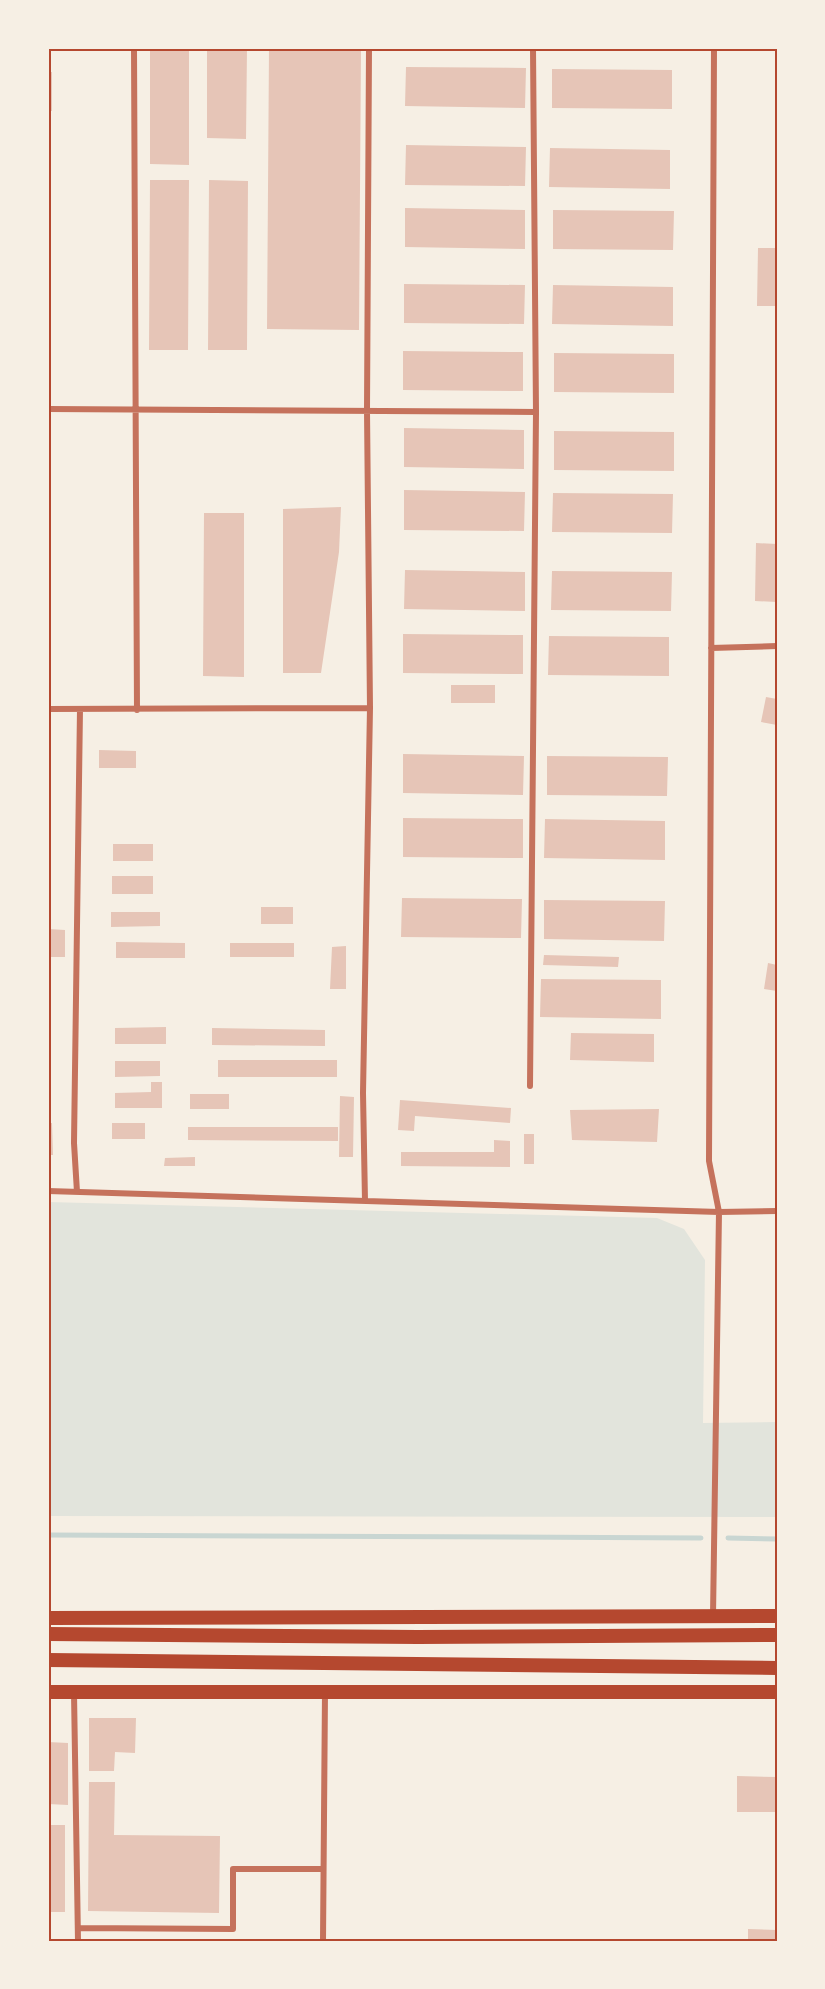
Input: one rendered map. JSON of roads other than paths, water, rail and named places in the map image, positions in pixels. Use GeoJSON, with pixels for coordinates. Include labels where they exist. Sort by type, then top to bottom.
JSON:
{"type":"FeatureCollection","features":[{"type":"Feature","properties":{"kind":"main road"},"geometry":{"type":"LineString","coordinates":[[48,1618],[777,1616]]}},
{"type":"Feature","properties":{"kind":"main road"},"geometry":{"type":"LineString","coordinates":[[48,1634],[418,1637],[777,1635]]}},
{"type":"Feature","properties":{"kind":"main road"},"geometry":{"type":"LineString","coordinates":[[48,1660],[777,1668]]}},
{"type":"Feature","properties":{"kind":"main road"},"geometry":{"type":"LineString","coordinates":[[48,1692],[777,1692]]}},
{"type":"Feature","properties":{"kind":"street"},"geometry":{"type":"LineString","coordinates":[[134,48],[137,710]]}},
{"type":"Feature","properties":{"kind":"street"},"geometry":{"type":"LineString","coordinates":[[365,1201],[363,1093],[370,708],[367,411],[369,48]]}},
{"type":"Feature","properties":{"kind":"street"},"geometry":{"type":"LineString","coordinates":[[530,1086],[536,412],[532,48]]}},
{"type":"Feature","properties":{"kind":"street"},"geometry":{"type":"LineString","coordinates":[[713,1616],[719,1212],[709,1161],[714,48]]}},
{"type":"Feature","properties":{"kind":"street"},"geometry":{"type":"LineString","coordinates":[[48,409],[536,412]]}},
{"type":"Feature","properties":{"kind":"street"},"geometry":{"type":"LineString","coordinates":[[711,648],[777,646]]}},
{"type":"Feature","properties":{"kind":"street"},"geometry":{"type":"LineString","coordinates":[[48,710],[370,708]]}},
{"type":"Feature","properties":{"kind":"street"},"geometry":{"type":"LineString","coordinates":[[77,1192],[74,1143],[80,710]]}},
{"type":"Feature","properties":{"kind":"street"},"geometry":{"type":"LineString","coordinates":[[48,1191],[719,1212],[777,1211]]}},
{"type":"Feature","properties":{"kind":"street"},"geometry":{"type":"LineString","coordinates":[[75,1692],[78,1941]]}},
{"type":"Feature","properties":{"kind":"street"},"geometry":{"type":"LineString","coordinates":[[323,1941],[325,1692]]}},
{"type":"Feature","properties":{"kind":"street"},"geometry":{"type":"LineString","coordinates":[[78,1928],[233,1929],[233,1869],[323,1869]]}},
{"type":"Feature","properties":{"kind":"waterway"},"geometry":{"type":"LineString","coordinates":[[48,1535],[701,1538]]}},
{"type":"Feature","properties":{"kind":"waterway"},"geometry":{"type":"LineString","coordinates":[[728,1538],[777,1539]]}}]}
